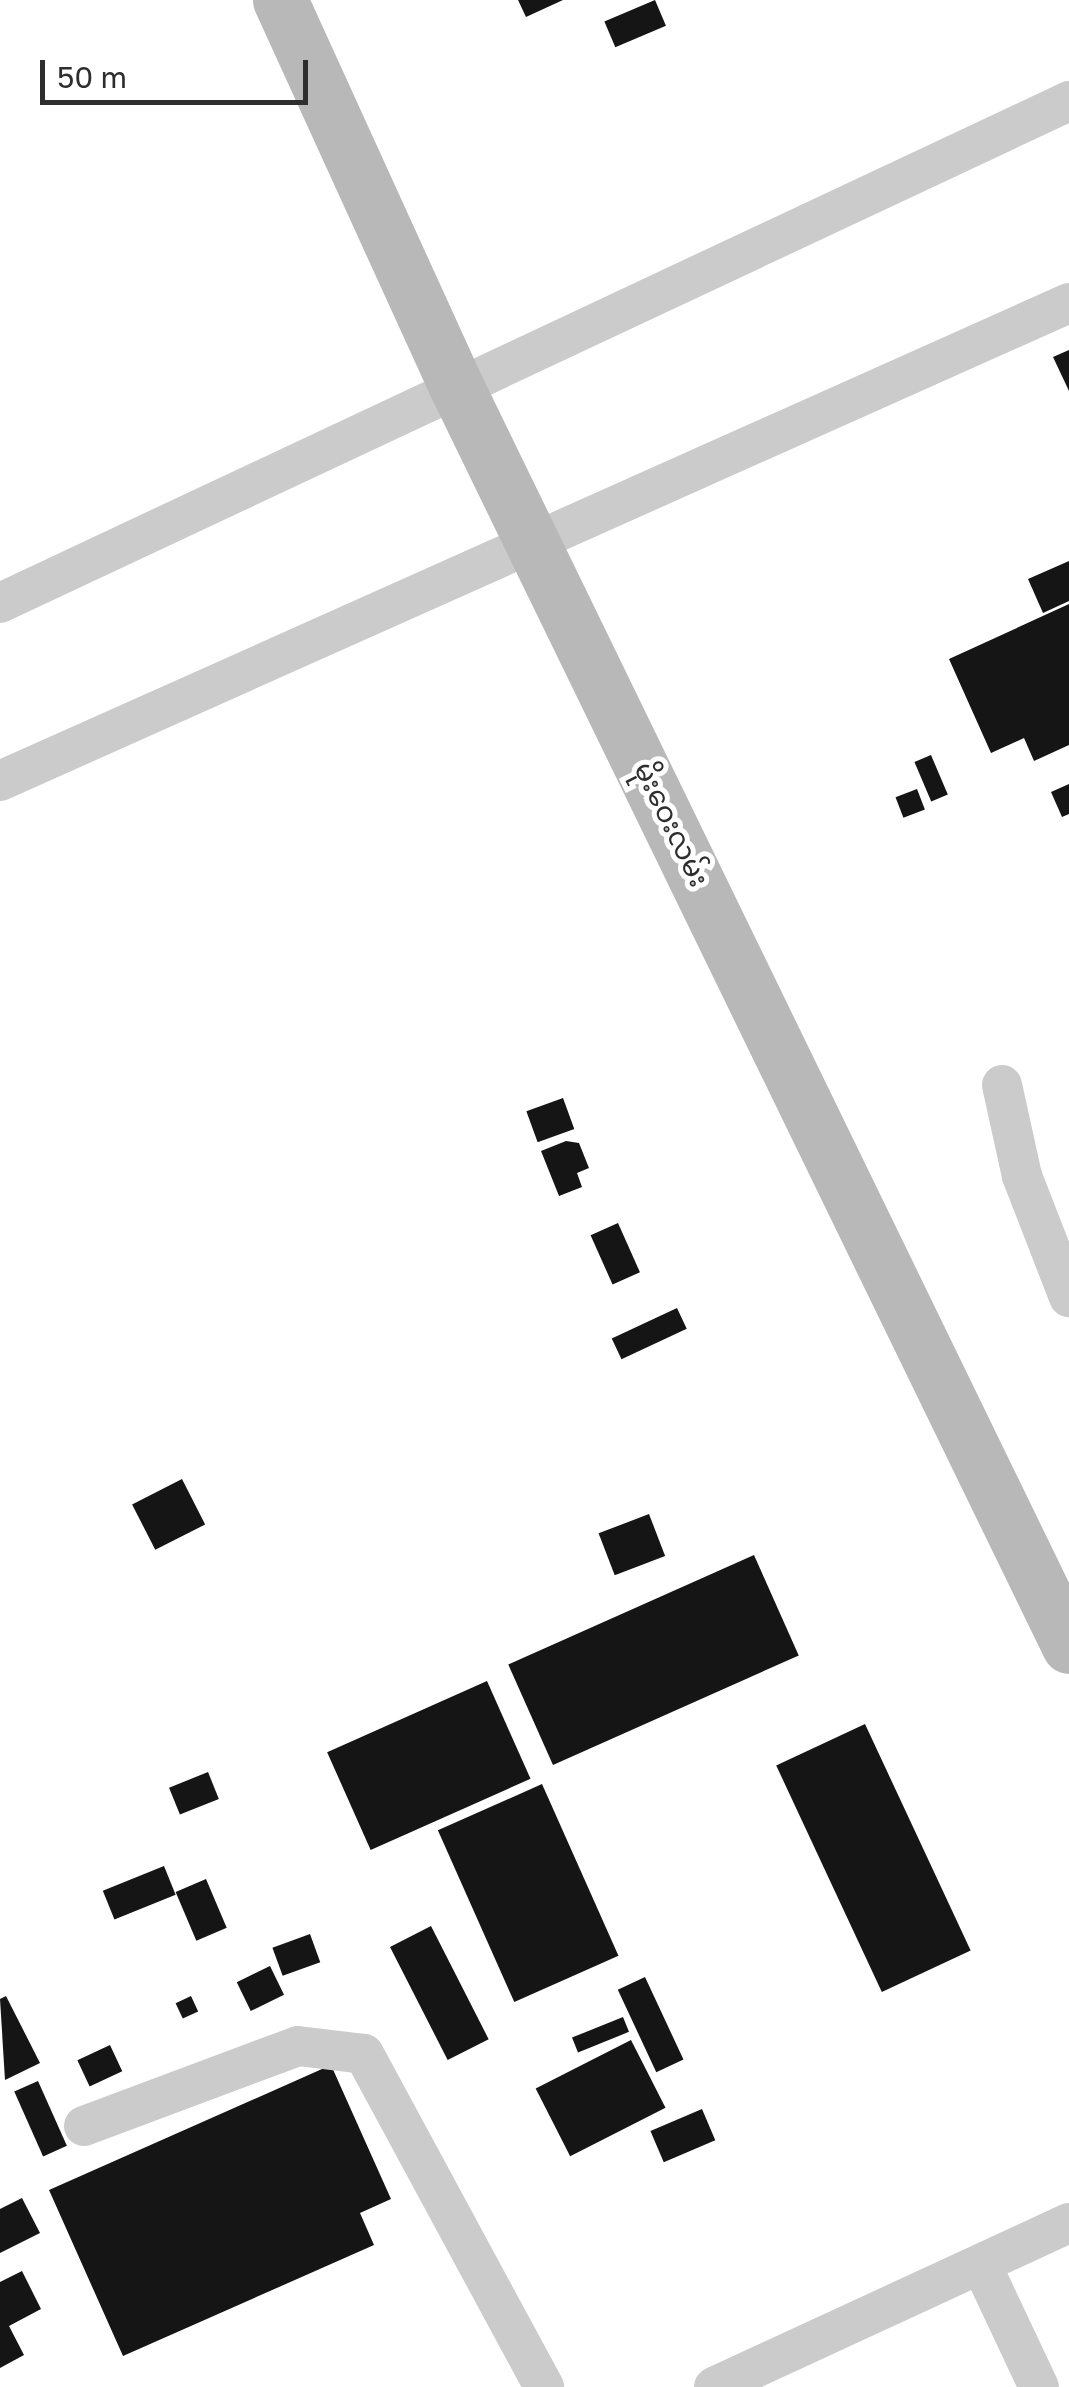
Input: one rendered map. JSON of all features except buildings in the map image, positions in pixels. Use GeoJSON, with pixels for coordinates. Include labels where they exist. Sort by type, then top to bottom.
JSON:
{"type":"FeatureCollection","features":[{"type":"Feature","properties":{"kind":"street","name":"မိုးဝေးလမ်း"},"geometry":{"type":"LineString","coordinates":[[280,0],[457,388],[537,542],[1069,1646]]}},
{"type":"Feature","properties":{"kind":"street"},"geometry":{"type":"LineString","coordinates":[[0,603],[1069,101]]}},
{"type":"Feature","properties":{"kind":"street"},"geometry":{"type":"LineString","coordinates":[[0,781],[1069,303]]}},
{"type":"Feature","properties":{"kind":"street"},"geometry":{"type":"LineString","coordinates":[[1002,1085],[1022,1176],[1069,1297]]}},
{"type":"Feature","properties":{"kind":"street"},"geometry":{"type":"LineString","coordinates":[[84,2126],[298,2046],[364,2054],[544,2387]]}},
{"type":"Feature","properties":{"kind":"street"},"geometry":{"type":"LineString","coordinates":[[714,2387],[1069,2223]]}},
{"type":"Feature","properties":{"kind":"street"},"geometry":{"type":"LineString","coordinates":[[981,2264],[1039,2387]]}}]}
